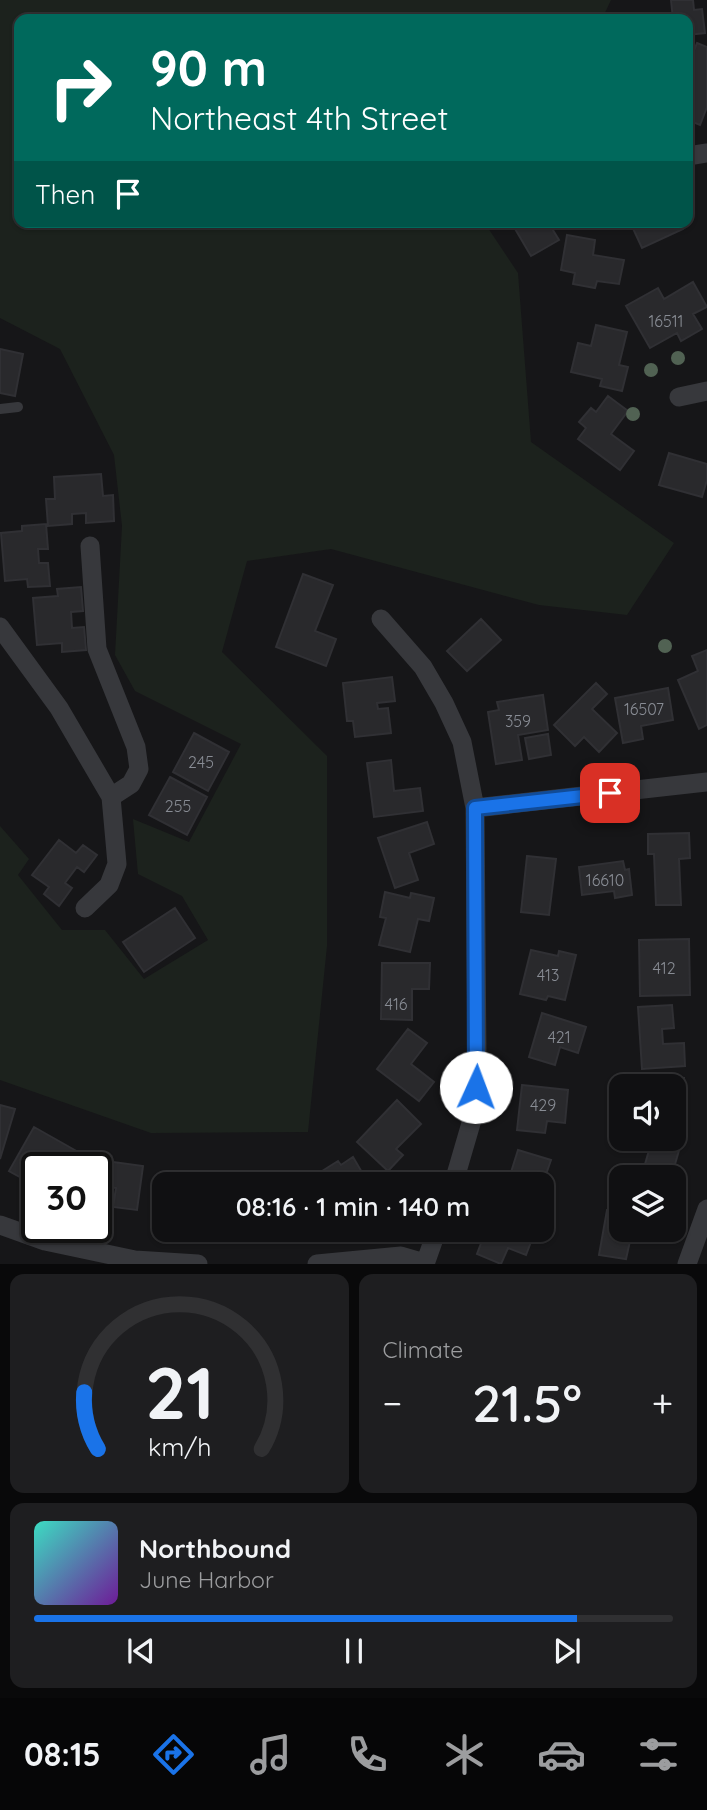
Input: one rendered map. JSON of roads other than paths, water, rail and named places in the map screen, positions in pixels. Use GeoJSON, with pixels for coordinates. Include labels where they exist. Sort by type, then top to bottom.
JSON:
{"type":"FeatureCollection","features":[{"type":"Feature","properties":{"kind":"street"},"geometry":{"type":"LineString","coordinates":[[680,397],[707,391]]}},
{"type":"Feature","properties":{"kind":"street"},"geometry":{"type":"LineString","coordinates":[[90,546],[97,649],[136,747],[139,769],[131,784],[111,797]]}},
{"type":"Feature","properties":{"kind":"street"},"geometry":{"type":"LineString","coordinates":[[381,619],[422,667],[444,703],[462,742],[475,808],[477,1060],[474,1113],[457,1172]]}},
{"type":"Feature","properties":{"kind":"street"},"geometry":{"type":"LineString","coordinates":[[0,627],[59,708],[111,797],[117,864],[109,885],[85,908]]}},
{"type":"Feature","properties":{"kind":"street"},"geometry":{"type":"LineString","coordinates":[[475,808],[707,782]]}},
{"type":"Feature","properties":{"kind":"street"},"geometry":{"type":"LineString","coordinates":[[687,1264],[707,1209]]}},
{"type":"Feature","properties":{"kind":"street"},"geometry":{"type":"LineString","coordinates":[[0,1225],[45,1241],[135,1262],[198,1264]]}},
{"type":"Feature","properties":{"kind":"street"},"geometry":{"type":"LineString","coordinates":[[317,1264],[401,1256],[425,1263],[433,1242]]}},
{"type":"Feature","properties":{"kind":"lane"},"geometry":{"type":"LineString","coordinates":[[0,409],[18,407]]}}]}
